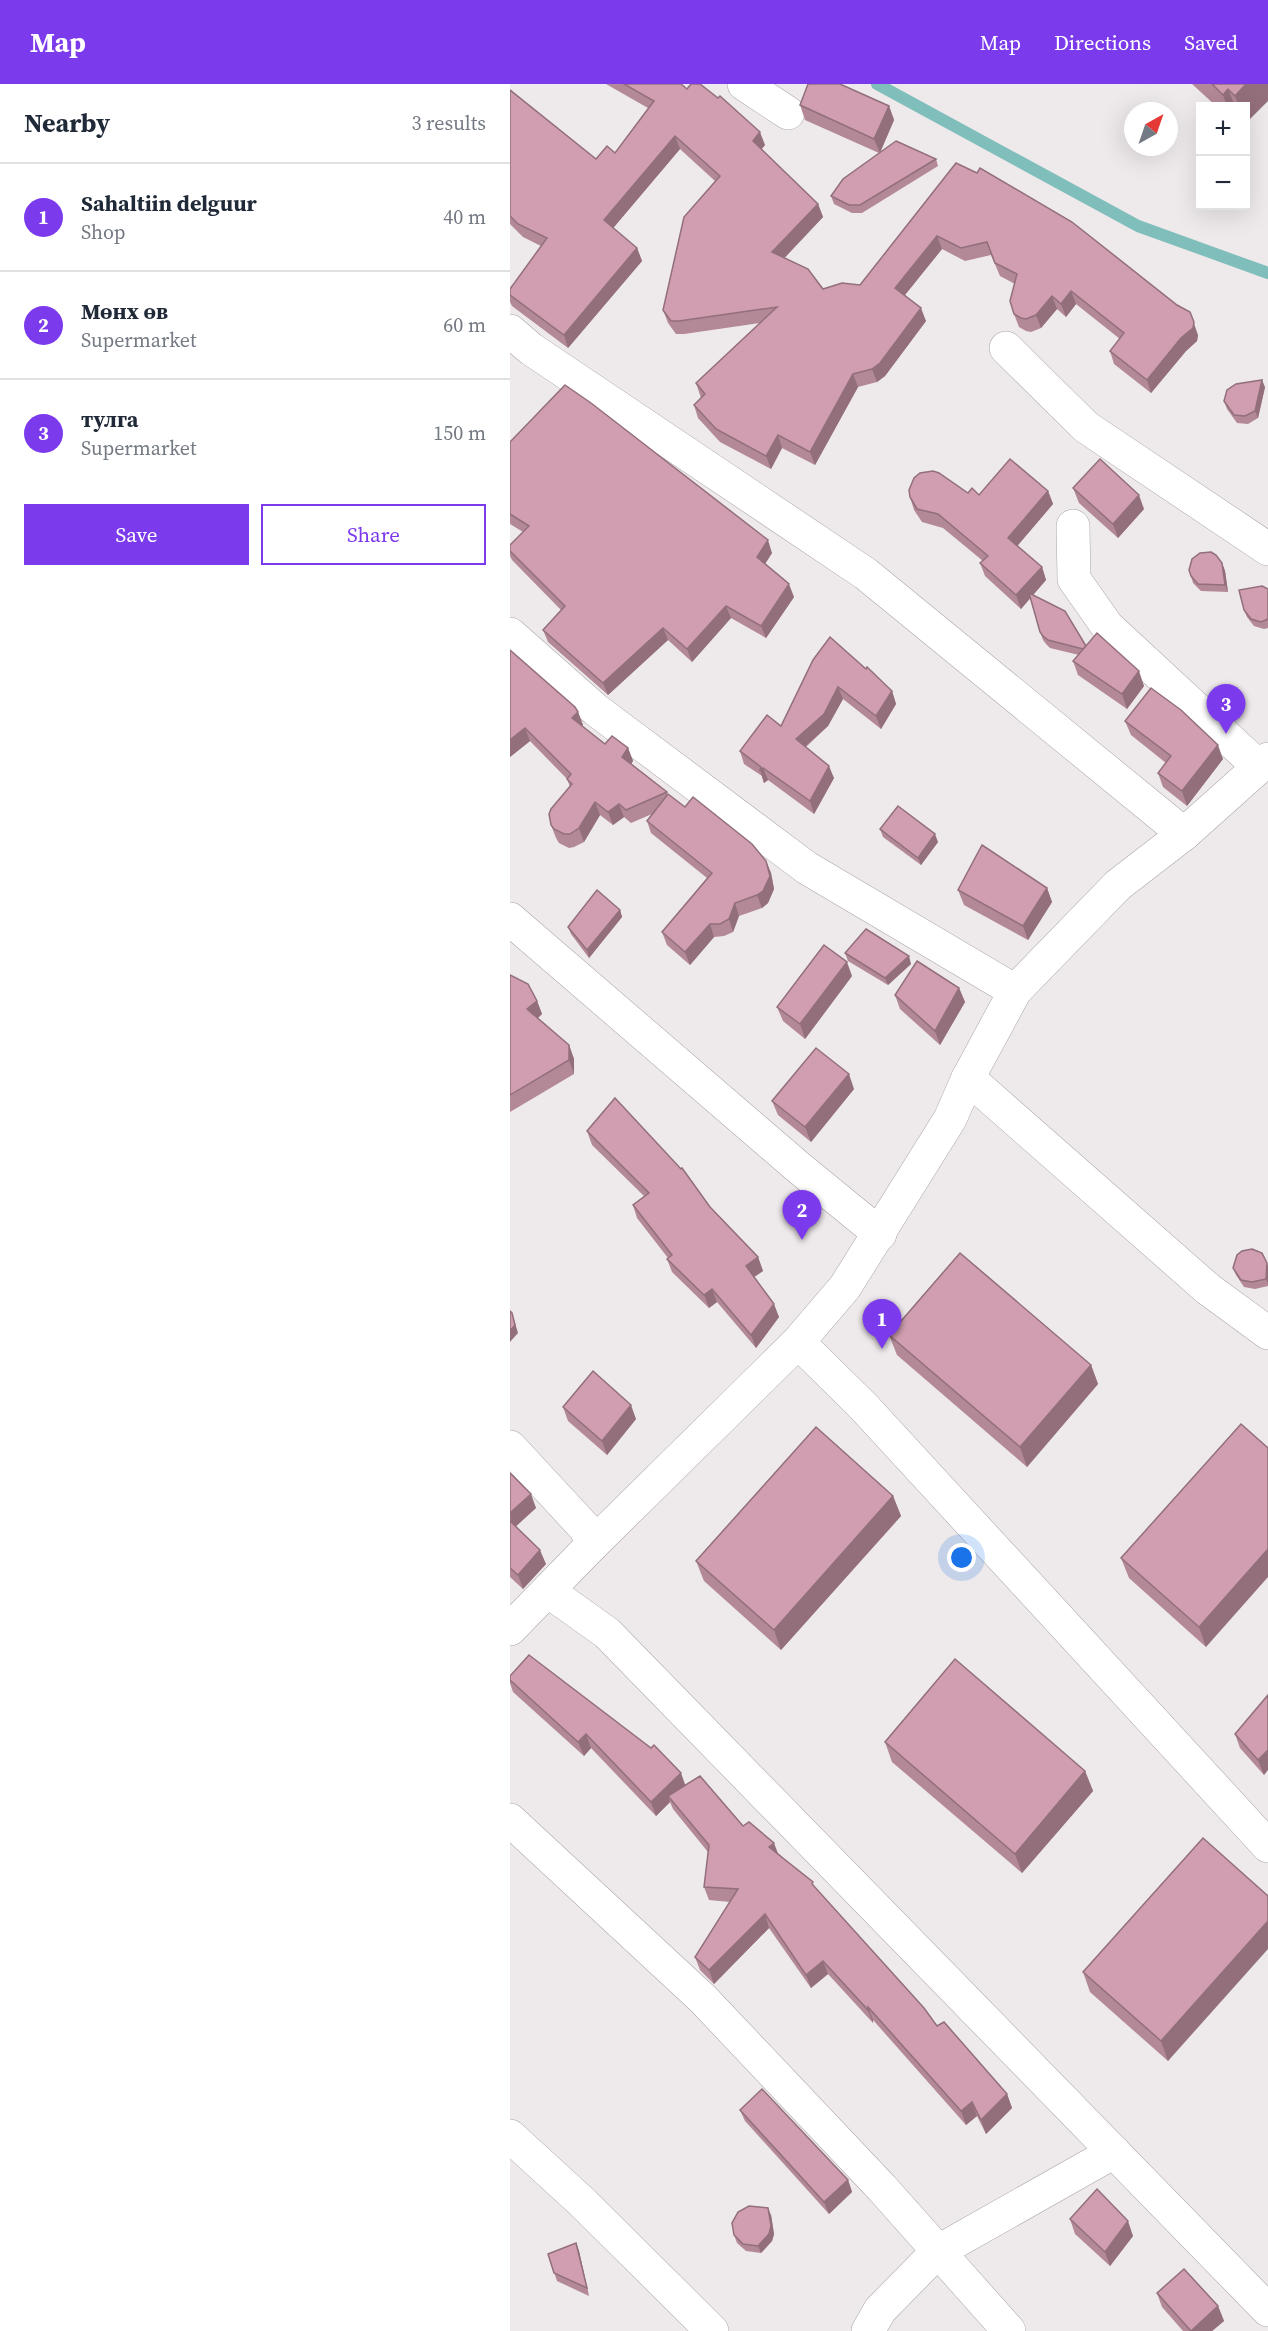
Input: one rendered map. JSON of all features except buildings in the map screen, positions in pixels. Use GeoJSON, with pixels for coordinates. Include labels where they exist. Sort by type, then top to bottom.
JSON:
{"type":"FeatureCollection","features":[{"type":"Feature","properties":{"kind":"street"},"geometry":{"type":"LineString","coordinates":[[744,84],[788,113]]}},
{"type":"Feature","properties":{"kind":"street"},"geometry":{"type":"LineString","coordinates":[[510,331],[531,349],[866,574],[1184,834]]}},
{"type":"Feature","properties":{"kind":"street"},"geometry":{"type":"LineString","coordinates":[[1006,348],[1086,427],[1268,549]]}},
{"type":"Feature","properties":{"kind":"street"},"geometry":{"type":"LineString","coordinates":[[510,1629],[798,1342],[845,1287],[950,1119],[968,1078],[1016,991],[1118,885],[1184,834],[1264,763],[1107,626],[1074,579],[1073,526]]}},
{"type":"Feature","properties":{"kind":"street"},"geometry":{"type":"LineString","coordinates":[[510,634],[596,710],[807,868],[1016,991]]}},
{"type":"Feature","properties":{"kind":"street"},"geometry":{"type":"LineString","coordinates":[[510,919],[780,1152],[880,1234]]}},
{"type":"Feature","properties":{"kind":"street"},"geometry":{"type":"LineString","coordinates":[[968,1078],[1208,1289],[1268,1333]]}},
{"type":"Feature","properties":{"kind":"street"},"geometry":{"type":"LineString","coordinates":[[798,1342],[863,1406],[1268,1846]]}},
{"type":"Feature","properties":{"kind":"street"},"geometry":{"type":"LineString","coordinates":[[510,1448],[586,1529],[592,1545]]}},
{"type":"Feature","properties":{"kind":"street"},"geometry":{"type":"LineString","coordinates":[[548,1591],[607,1633],[1268,2310]]}},
{"type":"Feature","properties":{"kind":"street"},"geometry":{"type":"LineString","coordinates":[[510,1820],[703,1999],[882,2188],[1009,2331]]}},
{"type":"Feature","properties":{"kind":"street"},"geometry":{"type":"LineString","coordinates":[[510,2136],[582,2202],[712,2331]]}},
{"type":"Feature","properties":{"kind":"street"},"geometry":{"type":"LineString","coordinates":[[868,2331],[880,2310],[938,2252],[1114,2152]]}},
{"type":"Feature","properties":{"kind":"waterway"},"geometry":{"type":"LineString","coordinates":[[877,84],[1138,226],[1268,273]]}},
{"type":"Feature","properties":{"kind":"place","name":"тулга"},"geometry":{"type":"Point","coordinates":[1226,734]}},
{"type":"Feature","properties":{"kind":"place","name":"Мөнх өв"},"geometry":{"type":"Point","coordinates":[802,1240]}},
{"type":"Feature","properties":{"kind":"place","name":"Sahaltiin delguur"},"geometry":{"type":"Point","coordinates":[882,1349]}}]}
